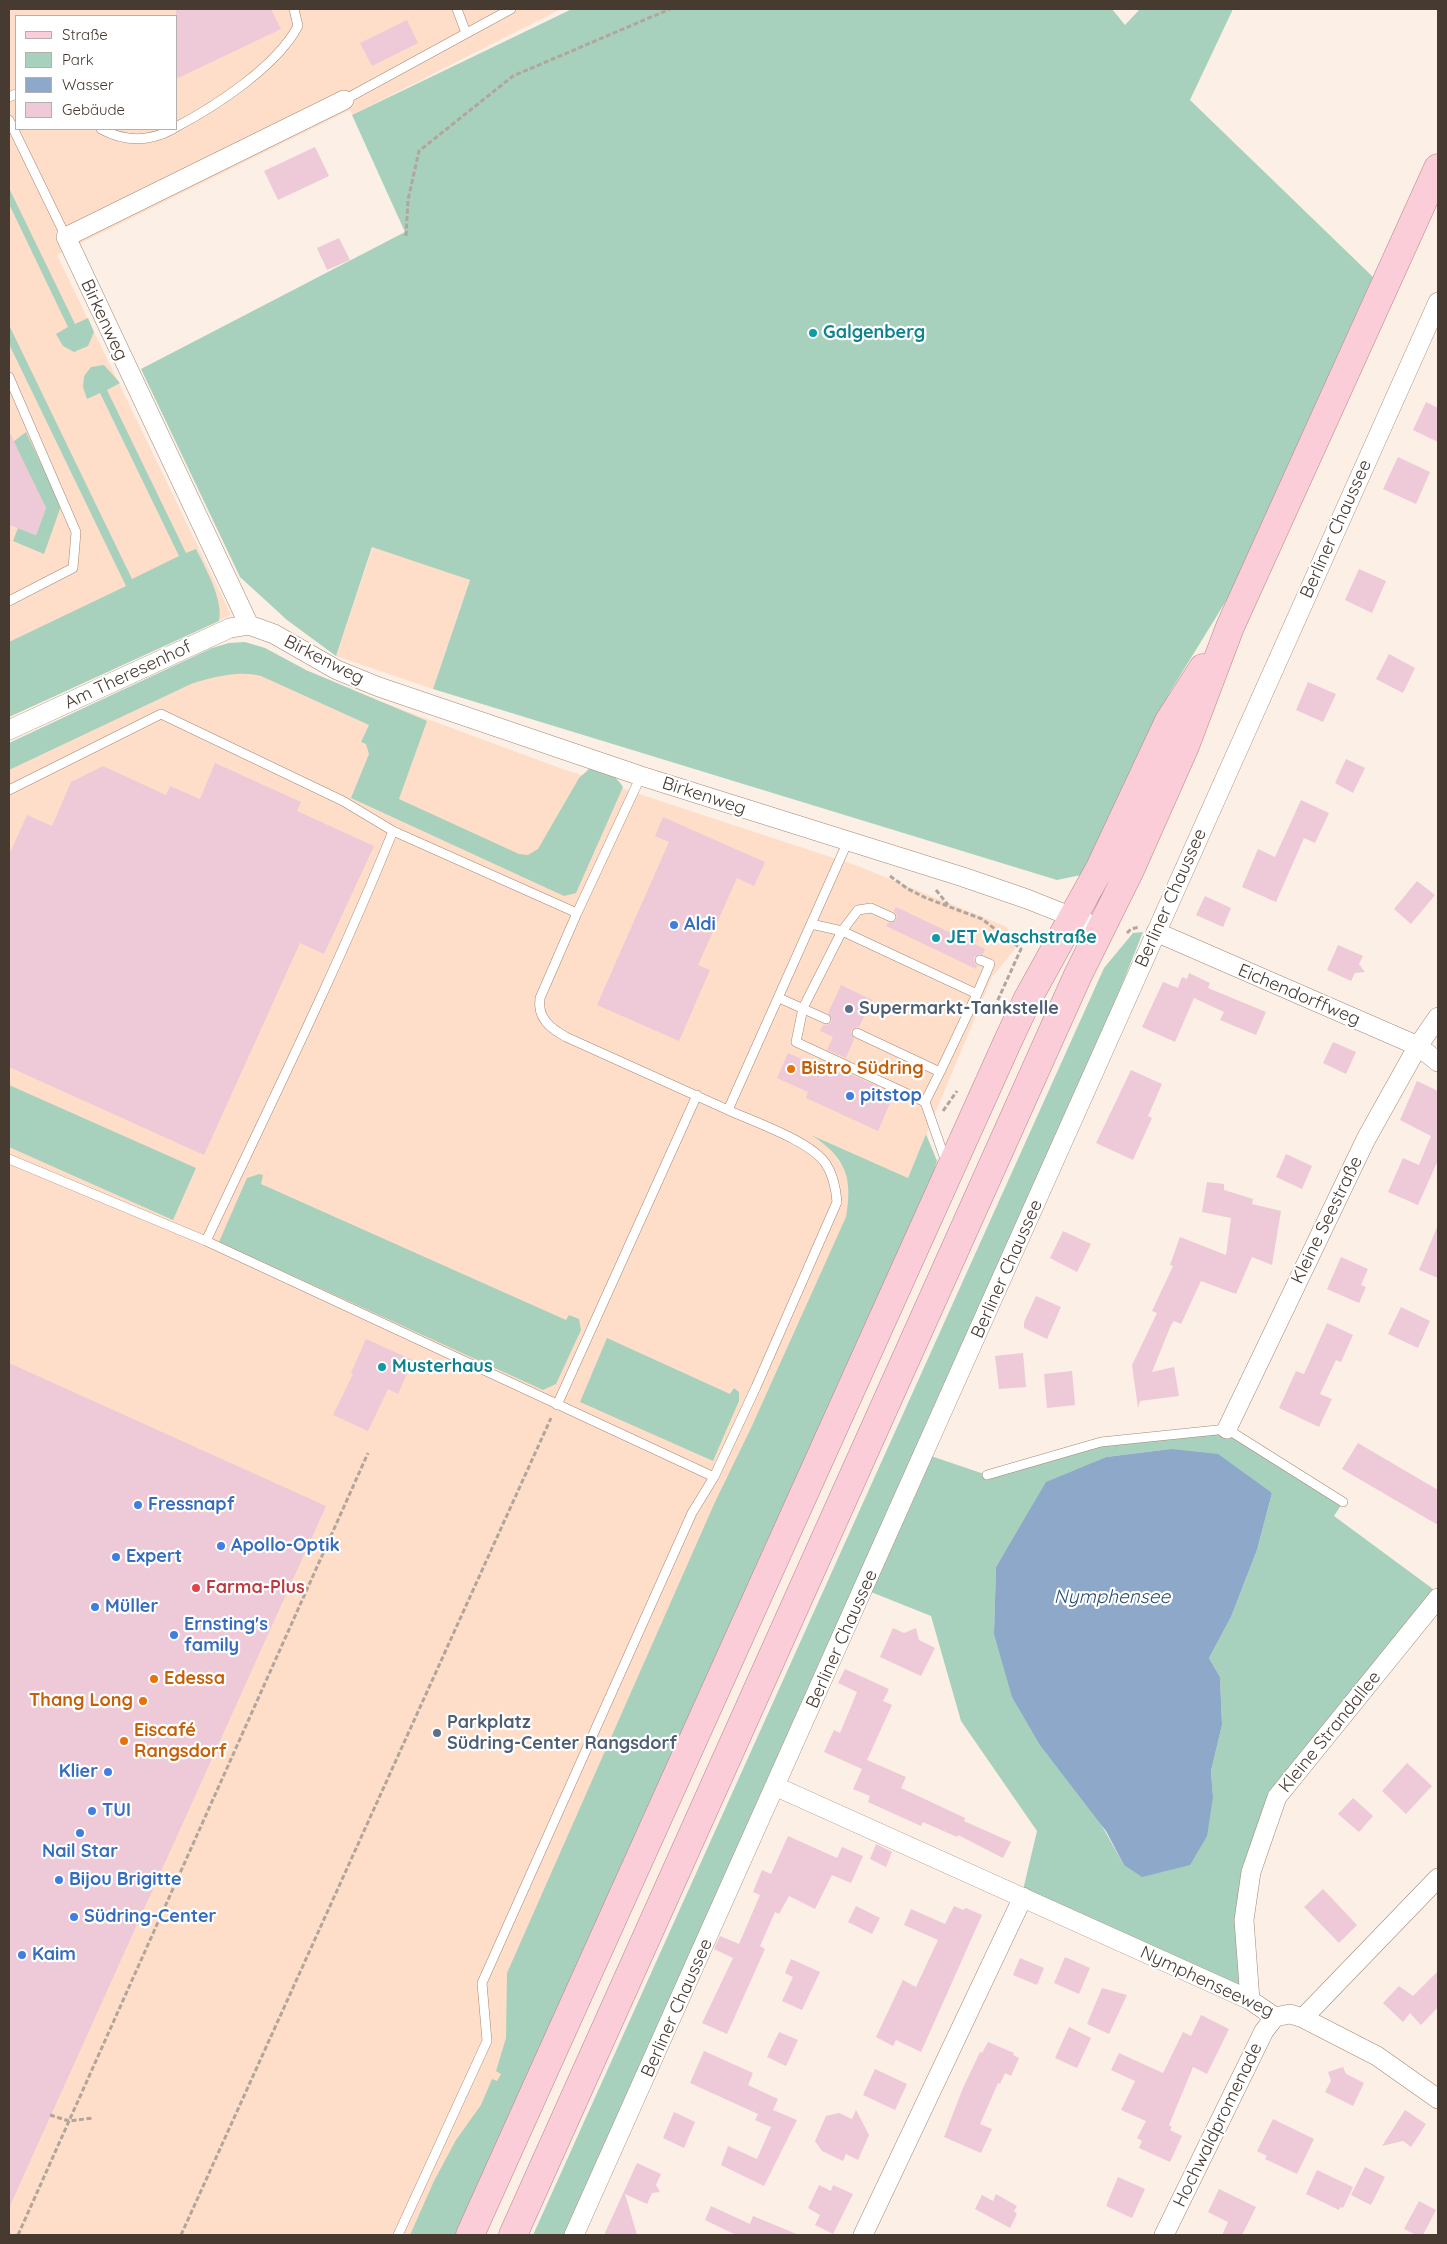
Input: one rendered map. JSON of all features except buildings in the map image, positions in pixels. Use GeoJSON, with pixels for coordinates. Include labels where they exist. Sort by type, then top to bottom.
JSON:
{"type":"FeatureCollection","features":[{"type":"Feature","properties":{"kind":"main road"},"geometry":{"type":"LineString","coordinates":[[513,2235],[1100,928],[1130,870],[1192,730],[1230,627],[1438,168]]}},
{"type":"Feature","properties":{"kind":"main road"},"geometry":{"type":"LineString","coordinates":[[470,2235],[1027,1000],[1100,868],[1169,721],[1230,627]]}},
{"type":"Feature","properties":{"kind":"street"},"geometry":{"type":"LineString","coordinates":[[66,237],[344,100]]}},
{"type":"Feature","properties":{"kind":"street","name":"Birkenweg"},"geometry":{"type":"LineString","coordinates":[[66,237],[249,625],[274,634],[337,670],[379,687],[641,776],[1009,892],[1100,928]]}},
{"type":"Feature","properties":{"kind":"street","name":"Berliner Chaussee"},"geometry":{"type":"LineString","coordinates":[[574,2235],[776,1787],[1438,302]]}},
{"type":"Feature","properties":{"kind":"street","name":"Am Theresenhof"},"geometry":{"type":"LineString","coordinates":[[9,730],[230,628],[249,625]]}},
{"type":"Feature","properties":{"kind":"street","name":"Eichendorffweg"},"geometry":{"type":"LineString","coordinates":[[1156,932],[1418,1046],[1438,1062]]}},
{"type":"Feature","properties":{"kind":"street","name":"Kleine Seestraße"},"geometry":{"type":"LineString","coordinates":[[1227,1428],[1366,1138],[1418,1046],[1438,1017]]}},
{"type":"Feature","properties":{"kind":"street","name":"Kleine Strandallee"},"geometry":{"type":"LineString","coordinates":[[1250,2000],[1244,1920],[1251,1872],[1277,1797],[1438,1598]]}},
{"type":"Feature","properties":{"kind":"street","name":"Nymphenseeweg"},"geometry":{"type":"LineString","coordinates":[[776,1787],[1250,2000],[1275,2017],[1290,2014],[1303,2018],[1377,2056],[1438,2100]]}},
{"type":"Feature","properties":{"kind":"street"},"geometry":{"type":"LineString","coordinates":[[1303,2018],[1438,1878]]}},
{"type":"Feature","properties":{"kind":"street"},"geometry":{"type":"LineString","coordinates":[[863,2235],[1023,1898]]}},
{"type":"Feature","properties":{"kind":"street","name":"Hochwaldpromenade"},"geometry":{"type":"LineString","coordinates":[[1164,2235],[1264,2031],[1275,2017]]}},
{"type":"Feature","properties":{"kind":"lane"},"geometry":{"type":"LineString","coordinates":[[178,126],[208,110],[270,61],[290,42],[298,26],[294,9]]}},
{"type":"Feature","properties":{"kind":"lane"},"geometry":{"type":"LineString","coordinates":[[457,9],[466,33]]}},
{"type":"Feature","properties":{"kind":"lane"},"geometry":{"type":"LineString","coordinates":[[344,100],[511,9]]}},
{"type":"Feature","properties":{"kind":"lane"},"geometry":{"type":"LineString","coordinates":[[9,120],[66,237]]}},
{"type":"Feature","properties":{"kind":"lane"},"geometry":{"type":"LineString","coordinates":[[103,130],[123,139],[130,140],[142,139],[169,130]]}},
{"type":"Feature","properties":{"kind":"lane"},"geometry":{"type":"LineString","coordinates":[[9,377],[76,532],[73,568],[9,601]]}},
{"type":"Feature","properties":{"kind":"lane"},"geometry":{"type":"LineString","coordinates":[[9,790],[160,714],[343,801],[394,830],[577,913]]}},
{"type":"Feature","properties":{"kind":"lane"},"geometry":{"type":"LineString","coordinates":[[398,2235],[487,2042],[482,1983],[692,1513],[714,1476],[798,1294],[837,1202],[836,1187],[826,1164],[811,1148],[566,1037],[553,1030],[544,1020],[538,1009],[540,998],[577,913],[641,776]]}},
{"type":"Feature","properties":{"kind":"lane"},"geometry":{"type":"LineString","coordinates":[[206,1241],[268,1113],[373,881],[394,830]]}},
{"type":"Feature","properties":{"kind":"lane"},"geometry":{"type":"LineString","coordinates":[[728,1110],[848,840]]}},
{"type":"Feature","properties":{"kind":"lane"},"geometry":{"type":"LineString","coordinates":[[891,917],[870,908],[858,910],[842,931],[803,1008],[796,1042],[925,1102],[949,1170]]}},
{"type":"Feature","properties":{"kind":"lane"},"geometry":{"type":"LineString","coordinates":[[811,924],[842,931],[977,994]]}},
{"type":"Feature","properties":{"kind":"lane"},"geometry":{"type":"LineString","coordinates":[[925,1102],[990,964],[980,960]]}},
{"type":"Feature","properties":{"kind":"lane"},"geometry":{"type":"LineString","coordinates":[[778,998],[826,1019]]}},
{"type":"Feature","properties":{"kind":"lane"},"geometry":{"type":"LineString","coordinates":[[857,1033],[940,1072]]}},
{"type":"Feature","properties":{"kind":"lane"},"geometry":{"type":"LineString","coordinates":[[557,1405],[697,1095]]}},
{"type":"Feature","properties":{"kind":"lane"},"geometry":{"type":"LineString","coordinates":[[9,1159],[206,1241],[714,1476]]}},
{"type":"Feature","properties":{"kind":"lane"},"geometry":{"type":"LineString","coordinates":[[987,1475],[1101,1442],[1227,1428],[1343,1502]]}},
{"type":"Feature","properties":{"kind":"path"},"geometry":{"type":"LineString","coordinates":[[406,236],[408,200],[419,151],[513,76],[670,9]]}},
{"type":"Feature","properties":{"kind":"path"},"geometry":{"type":"LineString","coordinates":[[888,874],[908,889],[926,898],[982,918],[1021,949]]}},
{"type":"Feature","properties":{"kind":"path"},"geometry":{"type":"LineString","coordinates":[[932,1121],[946,1108],[956,1092]]}},
{"type":"Feature","properties":{"kind":"path"},"geometry":{"type":"LineString","coordinates":[[181,2235],[557,1405]]}},
{"type":"Feature","properties":{"kind":"path"},"geometry":{"type":"LineString","coordinates":[[18,2235],[368,1453]]}},
{"type":"Feature","properties":{"kind":"path"},"geometry":{"type":"LineString","coordinates":[[50,2115],[69,2121],[93,2118]]}},
{"type":"Feature","properties":{"kind":"shaded area"},"geometry":{"type":"Polygon","coordinates":[[[9,9],[561,9],[352,115],[350,110],[57,255],[231,615],[9,717],[9,9]]]}},
{"type":"Feature","properties":{"kind":"shaded area"},"geometry":{"type":"Polygon","coordinates":[[[373,546],[470,580],[433,689],[336,656],[373,546]]]}},
{"type":"Feature","properties":{"kind":"shaded area"},"geometry":{"type":"Polygon","coordinates":[[[198,666],[330,683],[560,768],[858,866],[1007,927],[1015,949],[992,977],[908,1178],[522,2044],[424,2235],[9,2235],[9,754],[198,666]]]}},
{"type":"Feature","properties":{"kind":"green space"},"geometry":{"type":"Polygon","coordinates":[[[572,9],[1112,9],[1125,25],[1140,9],[1233,9],[1190,100],[1373,277],[1229,596],[1170,692],[1081,875],[1057,880],[433,689],[470,580],[372,547],[336,656],[287,620],[240,577],[141,369],[405,232],[352,115],[572,9]]]}},
{"type":"Feature","properties":{"kind":"green space"},"geometry":{"type":"Polygon","coordinates":[[[9,188],[75,324],[88,318],[94,332],[88,346],[74,352],[63,346],[56,334],[68,327],[9,204],[9,188]]]}},
{"type":"Feature","properties":{"kind":"green space"},"geometry":{"type":"Polygon","coordinates":[[[9,325],[132,579],[179,556],[100,393],[87,399],[83,387],[84,376],[91,367],[104,365],[120,383],[107,390],[186,553],[196,549],[200,556],[209,574],[220,613],[219,621],[9,717],[9,642],[126,586],[9,344],[9,325]]]}},
{"type":"Feature","properties":{"kind":"green space"},"geometry":{"type":"Polygon","coordinates":[[[26,432],[61,506],[44,554],[13,541],[18,528],[36,535],[46,508],[13,442],[26,432]]]}},
{"type":"Feature","properties":{"kind":"green space"},"geometry":{"type":"Polygon","coordinates":[[[245,642],[265,648],[306,670],[427,721],[399,799],[519,854],[528,855],[538,849],[579,778],[589,769],[605,771],[613,775],[623,787],[576,893],[564,896],[351,798],[369,754],[366,744],[361,742],[369,725],[253,674],[235,674],[191,684],[9,770],[9,743],[212,648],[229,643],[245,642]]]}},
{"type":"Feature","properties":{"kind":"green space"},"geometry":{"type":"Polygon","coordinates":[[[1143,932],[1093,1057],[564,2235],[533,2235],[1104,968],[1133,933],[1143,932]]]}},
{"type":"Feature","properties":{"kind":"green space"},"geometry":{"type":"Polygon","coordinates":[[[9,1085],[196,1168],[173,1220],[9,1147],[9,1085]]]}},
{"type":"Feature","properties":{"kind":"green space"},"geometry":{"type":"Polygon","coordinates":[[[926,1134],[937,1161],[933,1174],[457,2235],[410,2235],[434,2181],[456,2140],[481,2105],[492,2079],[497,2081],[501,2074],[496,2071],[506,2038],[507,1973],[715,1502],[751,1428],[846,1217],[848,1191],[844,1170],[832,1152],[811,1135],[908,1178],[926,1134]]]}},
{"type":"Feature","properties":{"kind":"green space"},"geometry":{"type":"Polygon","coordinates":[[[259,1174],[263,1175],[261,1184],[566,1320],[569,1315],[579,1319],[581,1330],[556,1384],[543,1390],[219,1242],[247,1178],[259,1174]]]}},
{"type":"Feature","properties":{"kind":"green space"},"geometry":{"type":"Polygon","coordinates":[[[607,1338],[730,1394],[734,1388],[739,1392],[739,1401],[713,1461],[580,1402],[607,1338]]]}},
{"type":"Feature","properties":{"kind":"green space"},"geometry":{"type":"Polygon","coordinates":[[[1227,1429],[1343,1502],[1334,1516],[1437,1592],[1273,1793],[1246,1871],[1247,1995],[1023,1890],[1037,1831],[961,1721],[931,1616],[871,1592],[931,1456],[987,1475],[1101,1442],[1227,1429]],[[1171,1449],[1106,1457],[1047,1482],[996,1567],[994,1634],[1124,1865],[1213,1797],[1211,1771],[1222,1725],[1220,1677],[1209,1658],[1231,1617],[1257,1550],[1272,1493],[1171,1449]]]}},
{"type":"Feature","properties":{"kind":"water","name":"Nymphensee"},"geometry":{"type":"Polygon","coordinates":[[[1171,1449],[1218,1454],[1272,1493],[1257,1550],[1231,1617],[1209,1658],[1220,1677],[1222,1725],[1211,1771],[1213,1797],[1207,1836],[1190,1865],[1142,1877],[1124,1865],[1106,1831],[1040,1745],[1012,1697],[994,1634],[996,1567],[1046,1482],[1106,1457],[1171,1449]]]}},
{"type":"Feature","properties":{"kind":"place","name":"Galgenberg"},"geometry":{"type":"Point","coordinates":[813,333]}},
{"type":"Feature","properties":{"kind":"place","name":"Aldi"},"geometry":{"type":"Point","coordinates":[674,925]}},
{"type":"Feature","properties":{"kind":"place","name":"JET Waschstraße"},"geometry":{"type":"Point","coordinates":[936,938]}},
{"type":"Feature","properties":{"kind":"place","name":"Supermarkt-Tankstelle"},"geometry":{"type":"Point","coordinates":[849,1009]}},
{"type":"Feature","properties":{"kind":"place","name":"Bistro Südring"},"geometry":{"type":"Point","coordinates":[791,1069]}},
{"type":"Feature","properties":{"kind":"place","name":"pitstop"},"geometry":{"type":"Point","coordinates":[850,1096]}},
{"type":"Feature","properties":{"kind":"place","name":"Musterhaus"},"geometry":{"type":"Point","coordinates":[382,1367]}},
{"type":"Feature","properties":{"kind":"place","name":"Fressnapf"},"geometry":{"type":"Point","coordinates":[138,1505]}},
{"type":"Feature","properties":{"kind":"place","name":"Apollo-Optik"},"geometry":{"type":"Point","coordinates":[221,1546]}},
{"type":"Feature","properties":{"kind":"place","name":"Expert"},"geometry":{"type":"Point","coordinates":[116,1557]}},
{"type":"Feature","properties":{"kind":"place","name":"Farma-Plus"},"geometry":{"type":"Point","coordinates":[196,1588]}},
{"type":"Feature","properties":{"kind":"place","name":"Müller"},"geometry":{"type":"Point","coordinates":[95,1607]}},
{"type":"Feature","properties":{"kind":"place","name":"Ernsting's family"},"geometry":{"type":"Point","coordinates":[174,1635]}},
{"type":"Feature","properties":{"kind":"place","name":"Edessa"},"geometry":{"type":"Point","coordinates":[154,1679]}},
{"type":"Feature","properties":{"kind":"place","name":"Thang Long"},"geometry":{"type":"Point","coordinates":[143,1701]}},
{"type":"Feature","properties":{"kind":"place","name":"Parkplatz Südring-Center Rangsdorf"},"geometry":{"type":"Point","coordinates":[437,1733]}},
{"type":"Feature","properties":{"kind":"place","name":"Eiscafé Rangsdorf"},"geometry":{"type":"Point","coordinates":[124,1741]}},
{"type":"Feature","properties":{"kind":"place","name":"Klier"},"geometry":{"type":"Point","coordinates":[108,1772]}},
{"type":"Feature","properties":{"kind":"place","name":"TUI"},"geometry":{"type":"Point","coordinates":[92,1811]}},
{"type":"Feature","properties":{"kind":"place","name":"Nail Star"},"geometry":{"type":"Point","coordinates":[80,1833]}},
{"type":"Feature","properties":{"kind":"place","name":"Bijou Brigitte"},"geometry":{"type":"Point","coordinates":[59,1880]}},
{"type":"Feature","properties":{"kind":"place","name":"Südring-Center"},"geometry":{"type":"Point","coordinates":[74,1917]}},
{"type":"Feature","properties":{"kind":"place","name":"Kaim"},"geometry":{"type":"Point","coordinates":[22,1955]}}]}
